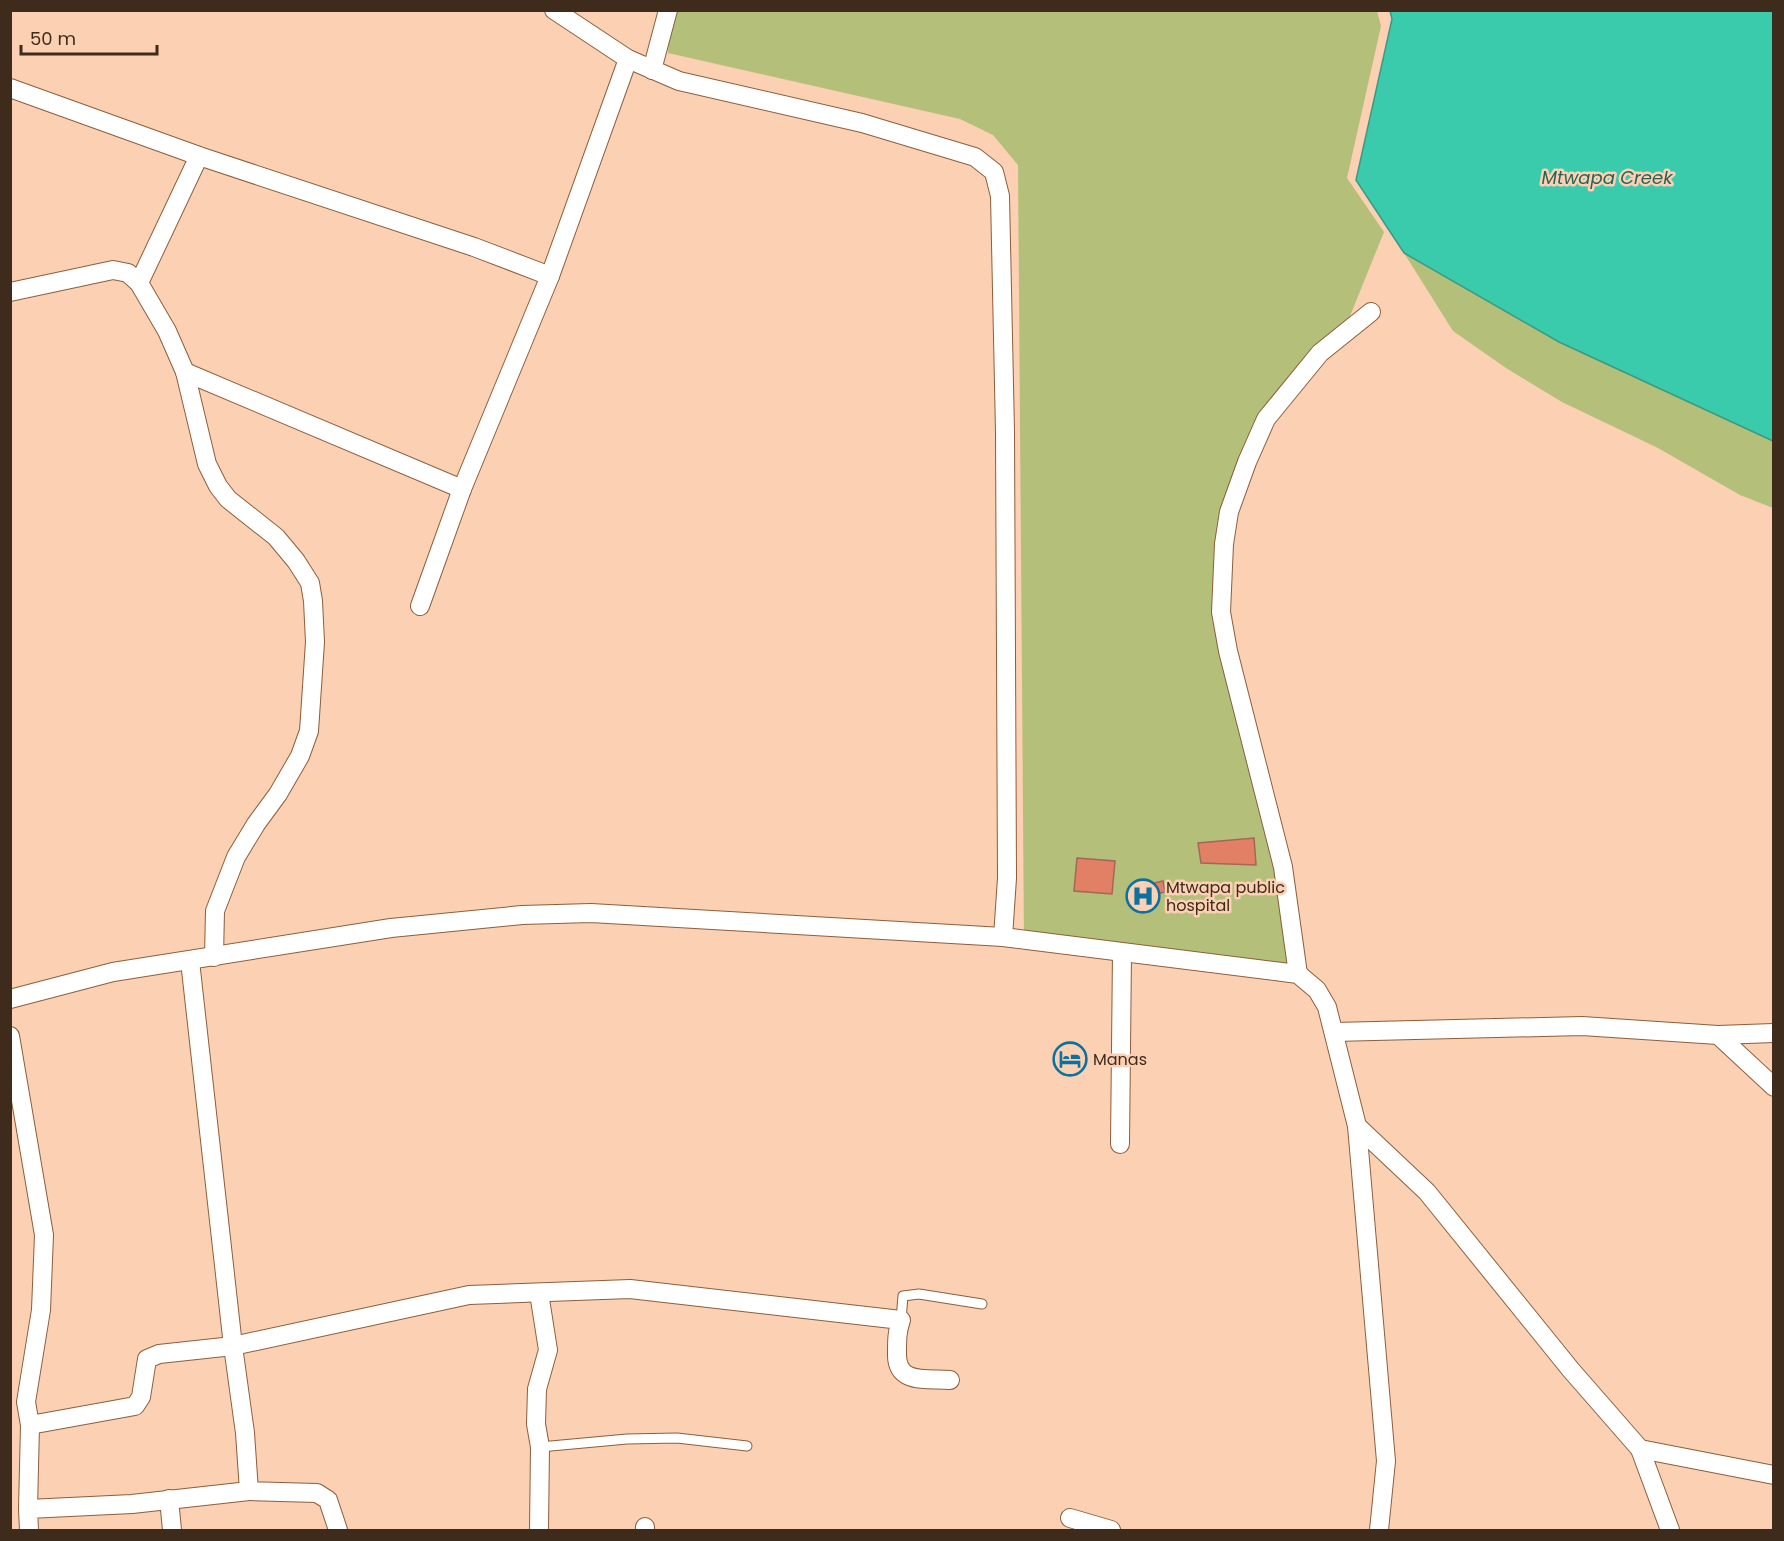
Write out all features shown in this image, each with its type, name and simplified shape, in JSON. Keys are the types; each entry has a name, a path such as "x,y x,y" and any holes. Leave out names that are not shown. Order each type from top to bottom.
{"street":[{"path":"554,10 628,60 680,81 862,123 975,157 994,172 998,183 1005,432 1007,878 1003,937"},
{"path":"652,70 668,10"},
{"path":"420,606 462,489 550,276 628,60"},
{"path":"10,88 199,156 474,247 550,276"},
{"path":"139,283 199,156"},
{"path":"10,292 113,270 128,273 139,283 167,331 185,372 207,464 218,486 233,503 276,537 310,583 315,642 309,731 300,756 278,794 236,857 215,911 214,957"},
{"path":"1298,974 1283,867 1223,621 1224,544 1229,512 1266,419 1320,353 1371,312"},
{"path":"185,372 462,489"},
{"path":"10,999 113,972 456,920 591,913 1003,937 1298,974 1317,990 1327,1007 1357,1126 1386,1461 1379,1530"},
{"path":"1120,1144 1122,953"},
{"path":"190,961 233,1347 245,1433 249,1491"},
{"path":"1334,1032 1582,1026 1718,1035 1773,1033"},
{"path":"1718,1035 1773,1087"},
{"path":"10,1036 44,1235 41,1310 27,1402 30,1425 29,1530"},
{"path":"1357,1126 1427,1192 1571,1370 1640,1449 1670,1530"},
{"path":"30,1425 135,1406 141,1397 147,1359 159,1354 233,1347 470,1295 630,1289 900,1320 897,1332 896,1365 902,1374 908,1377 951,1380"},
{"path":"539,1293 548,1350 537,1389 536,1424 540,1447 539,1530"},
{"path":"1640,1449 1773,1475"},
{"path":"28,1509 132,1504 249,1491 318,1493 328,1500 338,1530"},
{"path":"169,1499 172,1530"},
{"path":"1070,1518 1111,1530"}],"lane":[{"path":"900,1320 903,1296 919,1294 982,1304"},
{"path":"540,1447 627,1439 677,1438 747,1446"}],"green space":[{"path":"670,11 1377,11 1381,26 1347,178 1384,232 1348,321 1289,380 1217,550 1294,964 1024,941 1018,165 993,135 960,119 668,53"},
{"path":"1404,253 1559,342 1773,441 1773,508 1740,495 1658,448 1562,402 1506,368 1453,331"}],"water":[{"name":"Mtwapa Creek","path":"1390,11 1773,11 1773,441 1559,342 1404,253 1356,180 1392,19"}],"building":[{"path":"1254,838 1256,865 1201,863 1198,843"},
{"path":"1077,858 1115,861 1112,894 1074,891"},
{"path":"1163,881 1165,892 1152,895 1150,884"}],"place":[{"name":"Mtwapa public hospital","path":"1143,896"},
{"name":"Manas","path":"1070,1059"}]}
